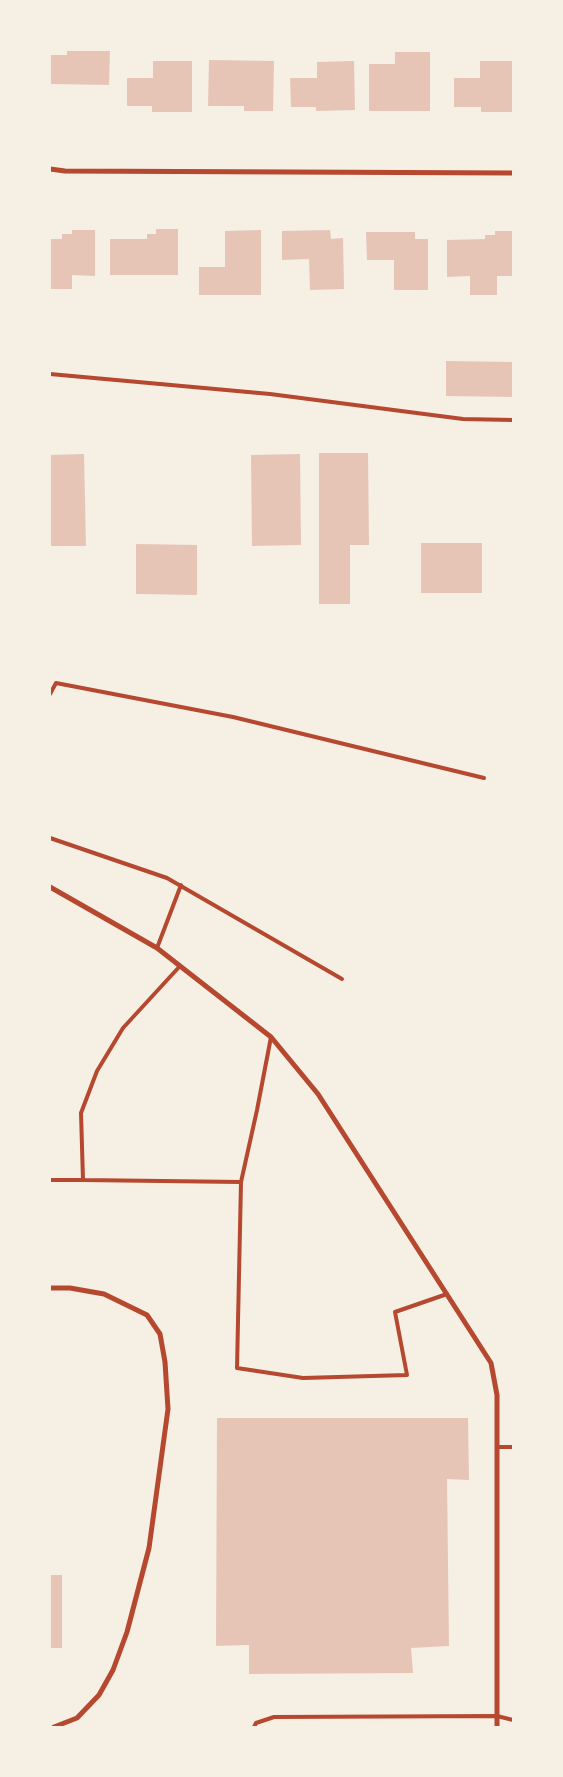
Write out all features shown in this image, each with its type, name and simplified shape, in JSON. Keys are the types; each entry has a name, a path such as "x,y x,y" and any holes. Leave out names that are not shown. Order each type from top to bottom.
{"street":[{"path":"50,169 65,171 513,172"},
{"path":"50,887 156,948 271,1037 318,1094 491,1363 497,1394 497,1727"},
{"path":"50,1288 70,1288 104,1294 147,1314 160,1334 165,1362 168,1409 149,1548 127,1632 113,1670 99,1696 77,1718 54,1727"}],"lane":[{"path":"50,374 270,394 462,419 513,420"},
{"path":"50,694 56,682 233,717 484,778"},
{"path":"50,838 167,878 342,980"},
{"path":"156,948 181,886"},
{"path":"83,1180 82,1113 97,1071 123,1028 180,966"},
{"path":"271,1037 241,1182 237,1368 303,1378 407,1375 395,1312 447,1294"},
{"path":"50,1180 241,1182"},
{"path":"497,1447 513,1447"},
{"path":"254,1727 256,1723 274,1717 497,1716 513,1720"}],"building":[{"path":"67,50 110,50 109,85 50,84 50,55 67,55"},
{"path":"395,52 430,52 430,111 369,111 369,64 395,64"},
{"path":"209,60 274,61 273,111 244,111 244,106 208,106"},
{"path":"153,61 192,61 192,112 152,112 152,106 127,106 127,78 153,78"},
{"path":"354,61 355,110 316,111 316,107 291,107 290,78 317,78 317,62"},
{"path":"480,61 513,61 513,112 481,112 481,107 454,107 454,78 480,78"},
{"path":"156,229 178,229 178,275 110,275 110,239 147,239 147,234 156,234"},
{"path":"72,230 95,230 95,276 72,275 72,289 50,289 50,239 62,239 62,234 72,234"},
{"path":"261,230 261,295 199,295 199,267 225,267 225,231"},
{"path":"330,230 331,239 343,238 344,289 310,290 309,259 282,260 282,231"},
{"path":"495,231 513,231 513,276 497,276 497,295 470,295 470,276 447,277 447,240 485,239 485,235 495,235"},
{"path":"366,232 415,232 415,239 428,239 428,290 394,290 394,260 367,260"},
{"path":"446,361 513,362 513,397 446,396"},
{"path":"319,453 368,453 369,545 350,545 350,604 319,604"},
{"path":"84,454 86,546 50,546 50,455"},
{"path":"300,454 301,545 252,546 251,455"},
{"path":"421,543 482,543 482,593 421,593"},
{"path":"136,544 197,545 197,595 136,594"},
{"path":"217,1418 468,1418 469,1480 447,1479 449,1646 411,1648 413,1673 249,1674 249,1645 216,1646"},
{"path":"50,1575 62,1575 62,1648 50,1648"}]}
